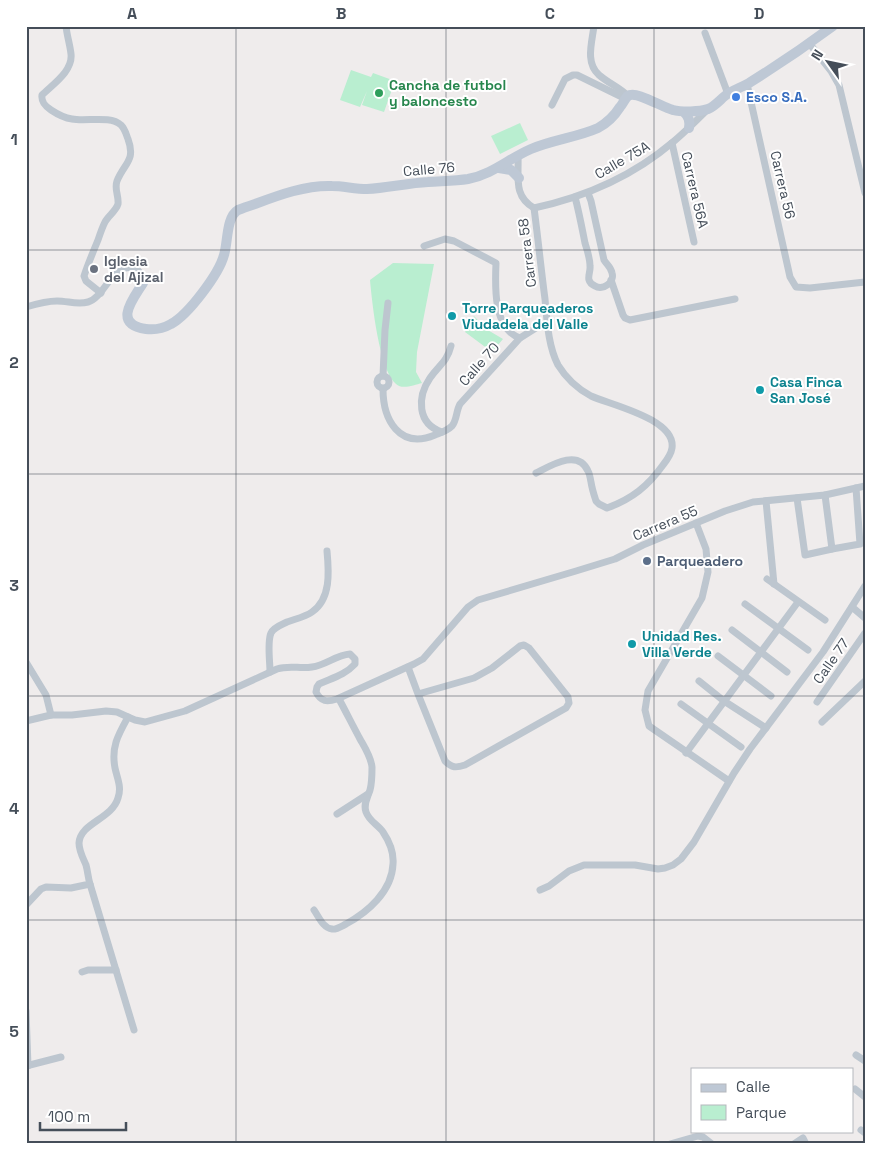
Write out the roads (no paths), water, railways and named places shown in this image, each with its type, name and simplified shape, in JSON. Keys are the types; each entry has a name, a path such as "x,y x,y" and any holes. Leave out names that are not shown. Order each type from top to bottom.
{"street":[{"path":"26,306 57,301 75,304 88,302 101,293 86,281 84,276 104,224 118,205 116,186 131,156 130,144 121,125 116,122 99,120 74,120 53,111 41,99 42,95 51,88 68,68 71,55 66,26"},
{"path":"594,26 590,59 593,67 598,74 622,89 627,97"},
{"path":"552,105 565,79 577,75 627,97 632,95 643,97 664,108 684,112 708,109 833,26"},
{"path":"704,33 728,94"},
{"path":"810,43 839,84 865,193"},
{"name":"Carrera 56","path":"748,84 790,277 796,287 800,288 865,282"},
{"name":"Calle 76","path":"101,293 119,271 129,267 136,268 143,283 128,307 126,313 128,320 138,327 153,330 164,328 179,319 186,312 219,269 224,256 231,218 237,211 269,198 311,187 332,186 368,189 466,179 484,175 540,146 598,128 609,120 627,97"},
{"name":"Calle 75A","path":"531,207 575,197 627,174 672,143 708,109"},
{"path":"684,112 688,115 689,128"},
{"name":"Carrera 56A","path":"672,143 694,242"},
{"name":"Carrera 58","path":"518,156 519,192 522,199 531,207 551,344 556,360 562,371 572,382 593,396 651,419 661,426 672,440 670,455 659,471 643,488 630,497 607,508 596,501 588,471 578,461 562,460 536,473"},
{"path":"499,168 511,170 519,181"},
{"path":"575,197 590,264 589,281 598,287 606,286 613,277 610,267 604,260 588,192"},
{"path":"424,246 445,239 454,241 496,263 496,286 501,320 513,335 520,338"},
{"path":"611,280 623,315 630,320 735,299"},
{"path":"388,303 382,376 388,379 389,382 383,388 387,416 392,424 408,438 415,440 442,432"},
{"name":"Calle 70","path":"442,432 454,423 460,404 520,338 539,326 548,324"},
{"path":"442,432 435,430 424,418 422,396 429,378 446,359 451,346"},
{"name":"Carrera 55","path":"408,667 423,659 468,607 478,600 615,559 643,545 725,511 753,502 826,495 865,486"},
{"path":"797,498 805,555 860,544 856,488"},
{"path":"826,495 832,549"},
{"path":"766,501 774,584"},
{"path":"696,523 706,549 708,572 702,598 648,691 645,710 649,726 729,781"},
{"path":"270,672 269,640 271,633 275,628 310,613 320,603 326,590 329,573 327,551"},
{"path":"766,579 825,620"},
{"path":"540,890 549,886 569,871 584,865 635,865 658,869 665,868 681,859 694,842 750,749 823,652 865,586"},
{"path":"686,753 798,602"},
{"path":"745,604 808,650"},
{"path":"852,607 865,618"},
{"path":"732,630 787,672"},
{"name":"Calle 77","path":"817,702 865,634"},
{"path":"26,720 51,715 72,715 106,711 117,712 145,722 185,711 285,666 312,667 350,654 355,659 354,664 345,674 317,687 316,692 321,699 328,702 340,698 408,667 418,694 445,761 454,768 465,765 566,708 569,701 529,648 524,645 520,646 492,668 474,678 418,694"},
{"path":"718,656 771,696"},
{"path":"26,662 46,695 51,715"},
{"path":"700,681 724,701 766,728"},
{"path":"822,722 865,682"},
{"path":"314,910 325,926 332,929 352,921 378,899 385,890 392,877 394,863 390,846 383,832 366,813 365,806 372,776 371,759 340,698"},
{"path":"681,704 741,747"},
{"path":"128,717 115,742 113,752 120,788 118,798 110,811 84,830 79,843 134,1030"},
{"path":"337,814 368,794"},
{"path":"26,905 41,889 71,888 90,884"},
{"path":"82,972 88,970 116,970"},
{"path":"26,1011 27,1066 61,1057"},
{"path":"856,1055 865,1061"},
{"path":"855,1089 865,1097"},
{"path":"670,1144 698,1136 703,1137 712,1144"},
{"path":"794,1144 804,1141"}],"place":[{"name":"Cancha de futbol y baloncesto","path":"379,93"},
{"name":"Esco S.A.","path":"736,97"},
{"name":"Iglesia del Ajizal","path":"94,269"},
{"name":"Torre Parqueaderos Viudadela del Valle","path":"452,316"},
{"name":"Casa Finca San José","path":"760,390"},
{"name":"Parqueadero","path":"647,561"},
{"name":"Unidad Res. Villa Verde","path":"632,644"}]}
